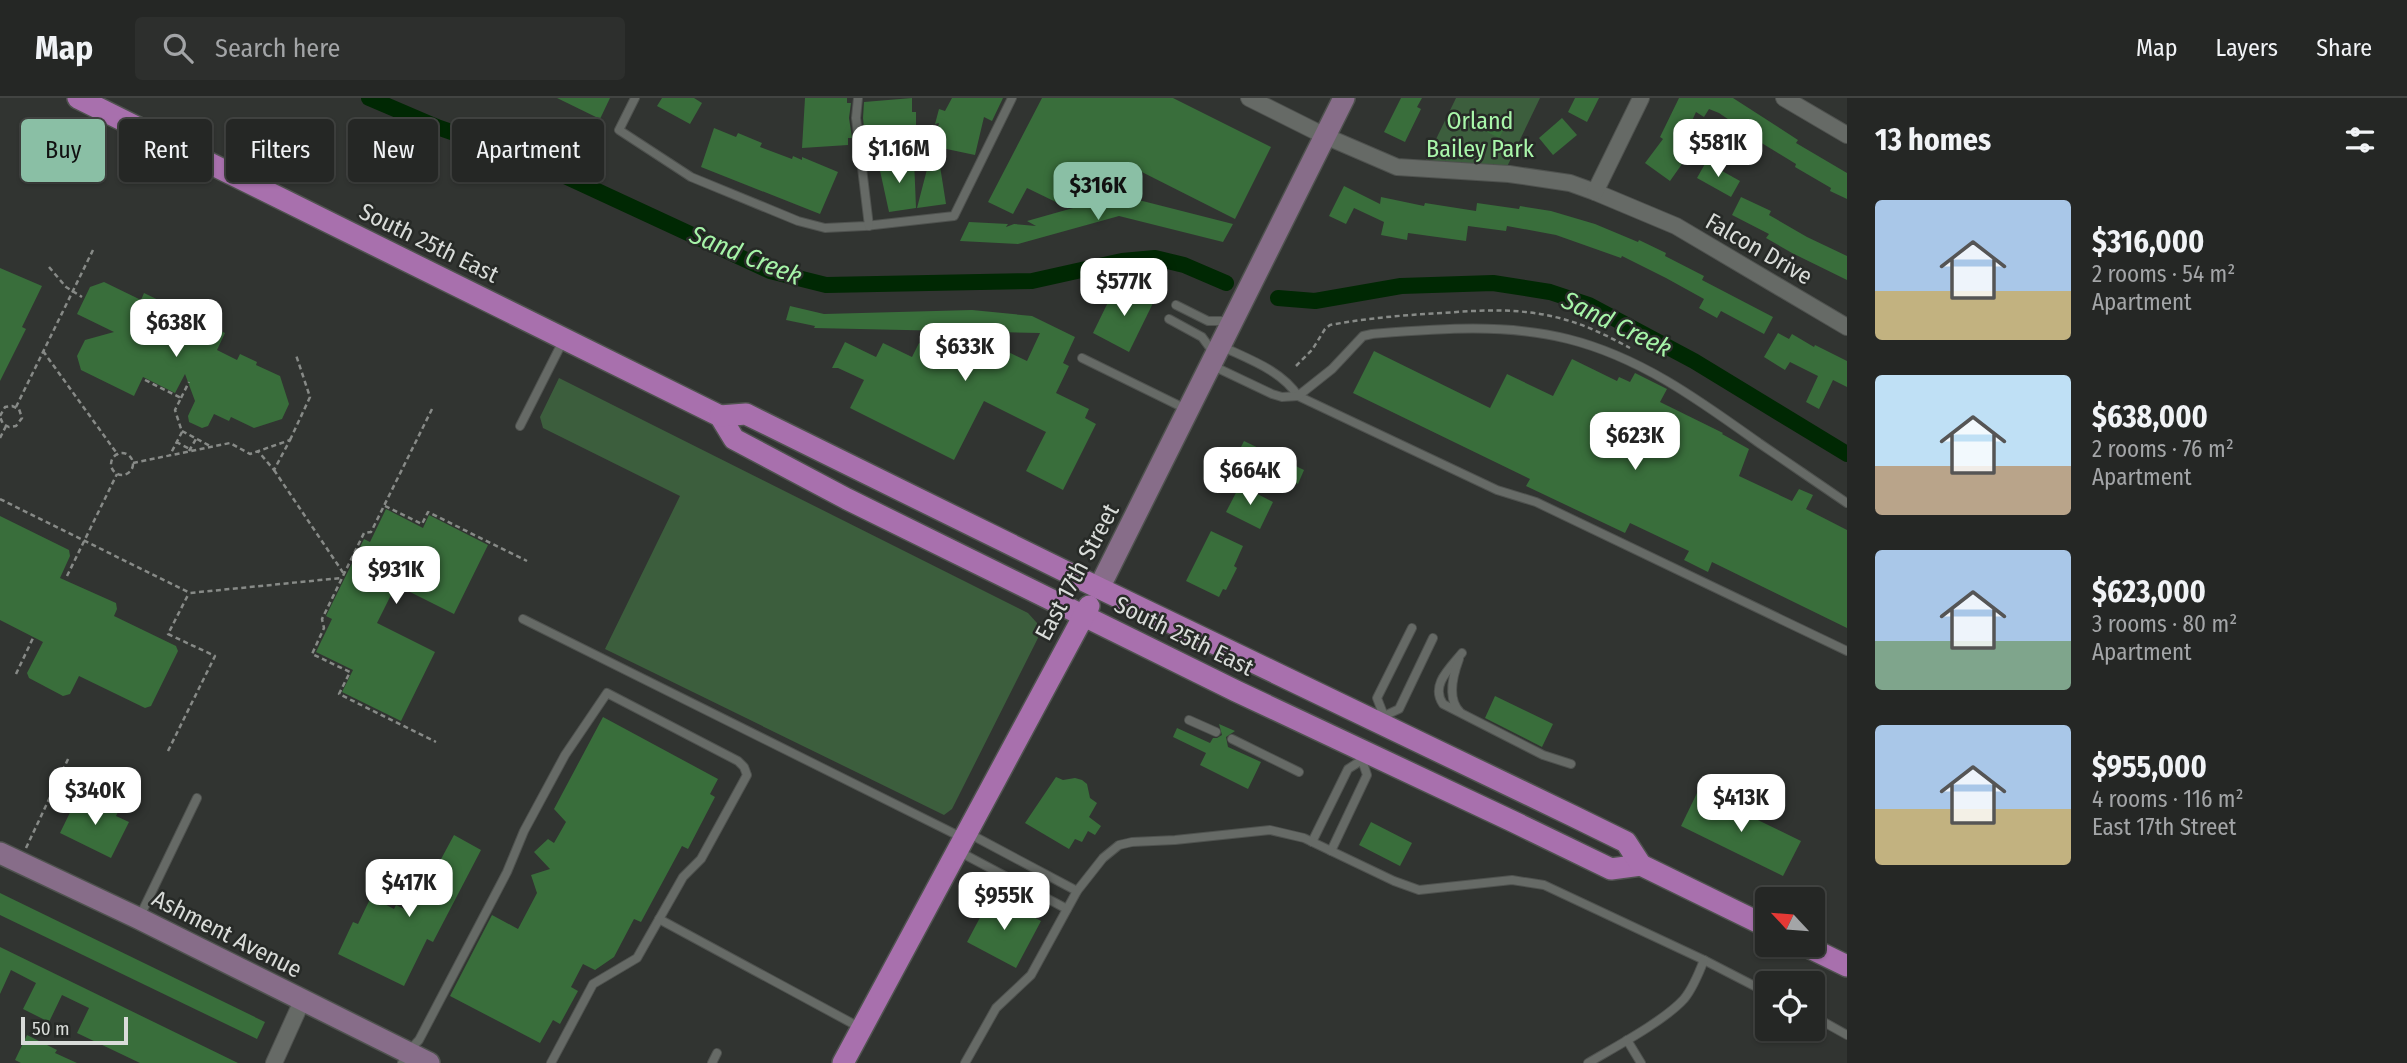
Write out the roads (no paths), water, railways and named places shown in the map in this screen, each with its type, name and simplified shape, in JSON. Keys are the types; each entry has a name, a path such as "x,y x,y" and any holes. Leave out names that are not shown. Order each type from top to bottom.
{"main road":[{"name":"South 25th East","path":"78,98 720,416 746,414 1099,588 1382,720 1626,842 1641,865 1755,921"},
{"name":"East 17th Street","path":"844,1063 1099,588 1344,98"},
{"name":"South 25th East","path":"720,416 734,439 847,499 1364,756 1513,821 1611,869 1641,865"},
{"path":"1513,821 1563,823 1573,816"},
{"name":"Ashment Avenue","path":"0,853 138,918 405,1058 429,1063"},
{"path":"1825,955 1847,966"}],"street":[{"name":"Falcon Drive","path":"1249,98 1325,136 1397,167 1509,174 1570,183 1595,192 1676,226 1847,327"},
{"path":"1595,192 1641,98"},
{"path":"1784,98 1847,135"},
{"path":"274,1063 302,1002"}],"lane":[{"path":"635,98 619,130 691,177 798,221 825,228 954,216 1012,98"},
{"path":"858,98 856,118 869,226"},
{"path":"1176,305 1208,321 1234,320"},
{"path":"1169,319 1202,337 1216,356 1272,394 1282,397 1298,396 1497,490 1536,502 1847,651"},
{"path":"1298,396 1332,369 1363,336 1372,334 1429,329 1513,330 1567,339 1612,353 1670,382 1703,402 1847,503"},
{"path":"520,426 565,339"},
{"path":"1216,356 1272,371 1290,383 1298,396"},
{"path":"1082,358 1189,411"},
{"path":"523,620 964,841 1077,891"},
{"path":"1412,628 1377,698 1382,720 1399,709 1433,638"},
{"path":"1473,720 1459,711 1452,696 1454,676 1462,653 1437,688 1437,695 1445,707 1543,755 1571,764"},
{"path":"405,1058 419,1040 565,755 607,693 738,761 747,775 701,859 683,877 637,958 593,984 551,1063"},
{"path":"1189,720 1216,732"},
{"path":"1232,739 1299,772"},
{"path":"1312,842 1348,769 1364,756"},
{"path":"1331,851 1367,775 1364,756"},
{"path":"138,918 197,797"},
{"path":"965,1063 996,1008 1031,975 1077,891 1103,858 1119,845 1132,842 1281,831 1419,890 1512,880 1544,885 1755,986"},
{"path":"964,841 1067,909"},
{"path":"659,919 862,1029"},
{"path":"1588,1063 1627,1040 1683,999 1704,960"},
{"path":"1825,1023 1847,1035"},
{"path":"1627,1040 1641,1063"},
{"path":"712,1063 717,1053"}],"waterway":[{"name":"Sand Creek","path":"369,98 437,127 526,158 770,271 826,285 1032,281 1122,261 1155,258 1184,265 1226,283"},
{"name":"Sand Creek","path":"1278,298 1315,301 1401,286 1493,283 1550,292 1589,305 1694,361 1847,454"}],"park label":[{"name":"Orland Bailey Park","path":"1480,135"}]}
